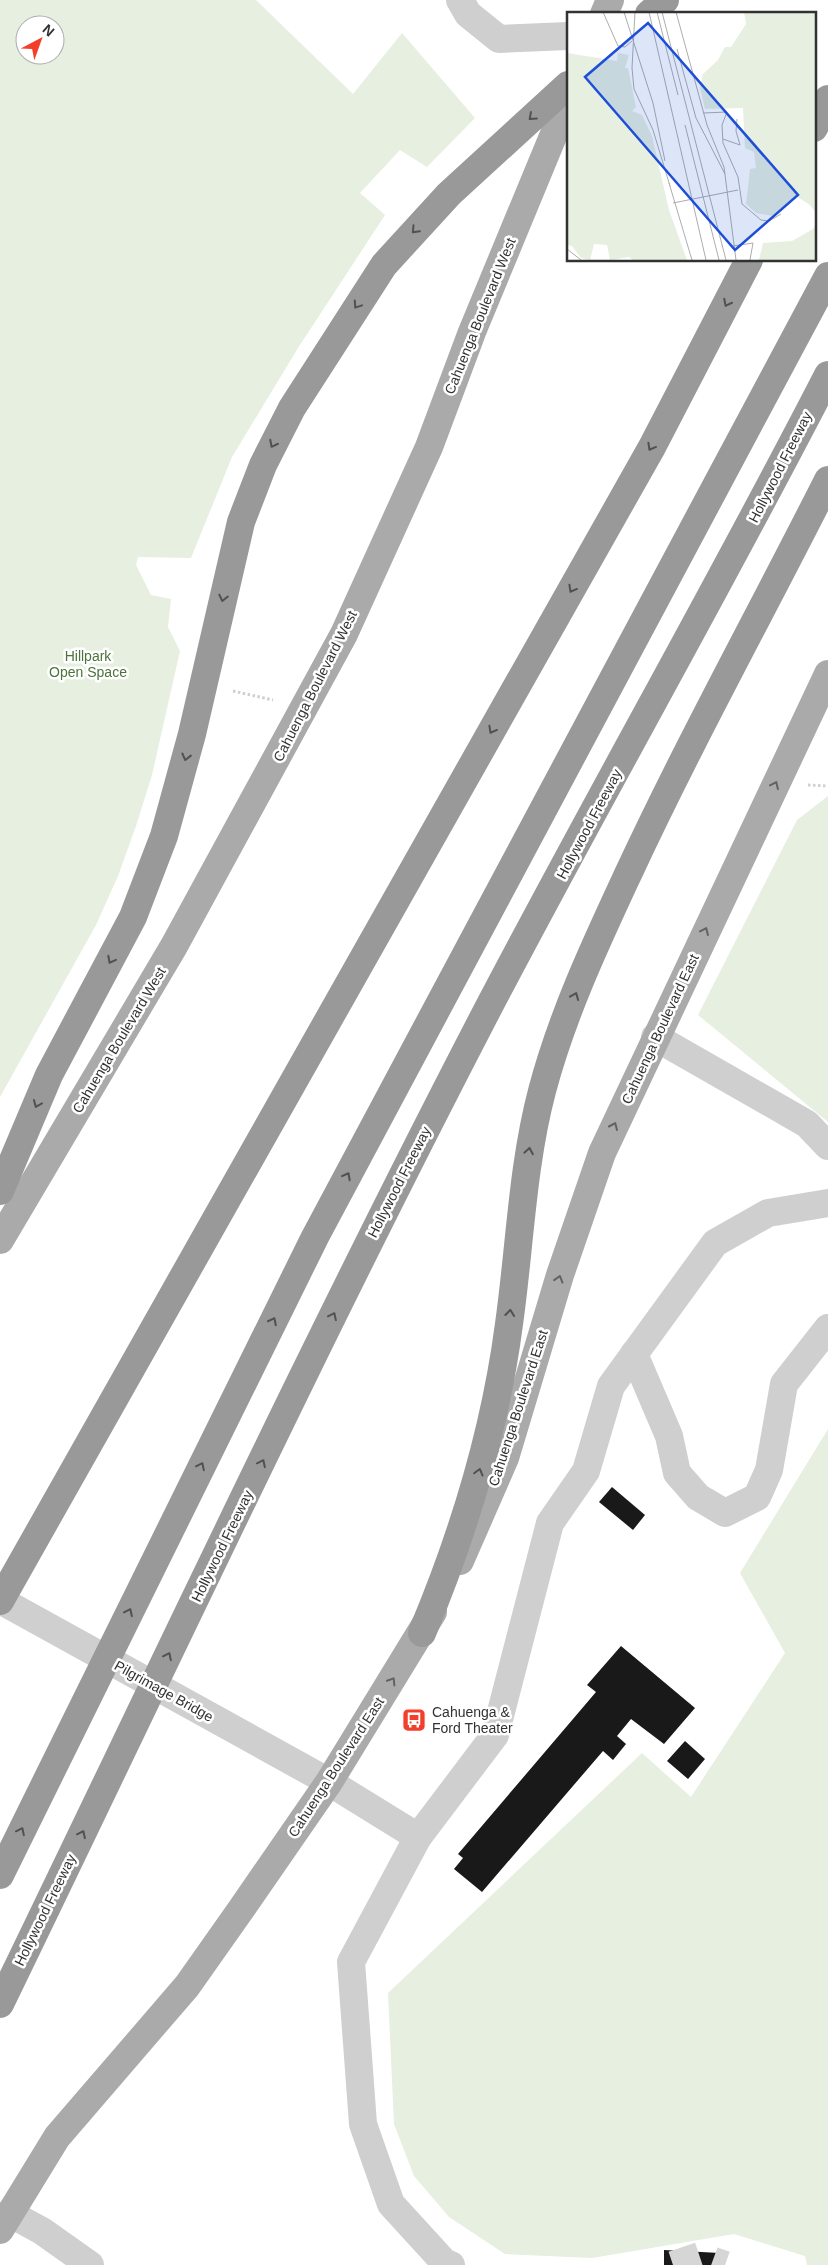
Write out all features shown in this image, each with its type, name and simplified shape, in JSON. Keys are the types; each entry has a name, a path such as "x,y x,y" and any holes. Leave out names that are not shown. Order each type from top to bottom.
{"highway":[{"path":"651,12 665,0"},
{"path":"0,1191 49,1075 133,916 164,836 192,734 241,522 263,465 292,408 384,265 449,194 567,86"},
{"path":"816,124 828,99"},
{"path":"0,1600 652,447 748,261"},
{"path":"0,1875 320,1229 828,276"},
{"name":"Hollywood Freeway","path":"0,2004 360,1259 488,1009 760,508 828,375"},
{"path":"422,1633 449,1568 470,1507 486,1447 509,1324 521,1208 530,1147 542,1091 564,1023 654,819 828,480"}],"main road":[{"path":"605,12 610,0"},
{"name":"Cahuenga Boulevard West","path":"0,1240 174,946 344,634 429,447 472,332 567,102"},
{"name":"Cahuenga Boulevard East","path":"4,2221 57,2137 187,1986 329,1782 422,1633 454,1574 505,1458 560,1275 602,1153 655,1037 828,674"}],"street":[{"path":"460,0 468,14 499,39 567,36"},
{"path":"655,1037 807,1124 828,1146"},
{"path":"452,2265 444,2262 391,2204 363,2124 350,1962 418,1836 496,1736 550,1523 586,1471 611,1386 715,1243 768,1213 828,1204"},
{"path":"634,1354 669,1436 677,1473 698,1497 725,1514 757,1497 770,1470 784,1384 828,1328"},
{"name":"Pilgrimage Bridge","path":"0,1600 329,1782 418,1836"},
{"path":"4,2221 42,2231 90,2265"}],"path":[{"path":"228,690 305,707"}],"green space":[{"name":"Hillpark Open Space","path":"0,0 256,0 353,94 402,33 475,118 427,167 400,150 360,193 385,215 298,348 232,457 191,558 138,557 136,565 151,595 171,599 168,627 180,651 152,775 118,876 96,925 0,1097"},
{"path":"828,796 828,1122 698,1015 797,820"},
{"path":"828,1429 828,2265 807,2265 805,2256 734,2234 592,2258 505,2254 449,2217 414,2176 394,2124 388,1993 642,1753 691,1797 785,1653 740,1573"}],"building":[{"path":"612,1487 645,1515 633,1530 599,1502"},
{"path":"621,1646 695,1708 664,1744 631,1719 617,1736 626,1744 613,1760 603,1751 482,1892 454,1869 463,1858 458,1854 596,1692 587,1685"},
{"path":"685,1741 705,1759 688,1779 667,1761"},
{"path":"664,2250 720,2253 720,2265 664,2265"}],"tunnel":[{"path":"673,2265 700,2256 725,2265"}],"place":[{"name":"Cahuenga & Ford Theater","path":"414,1720"}]}
